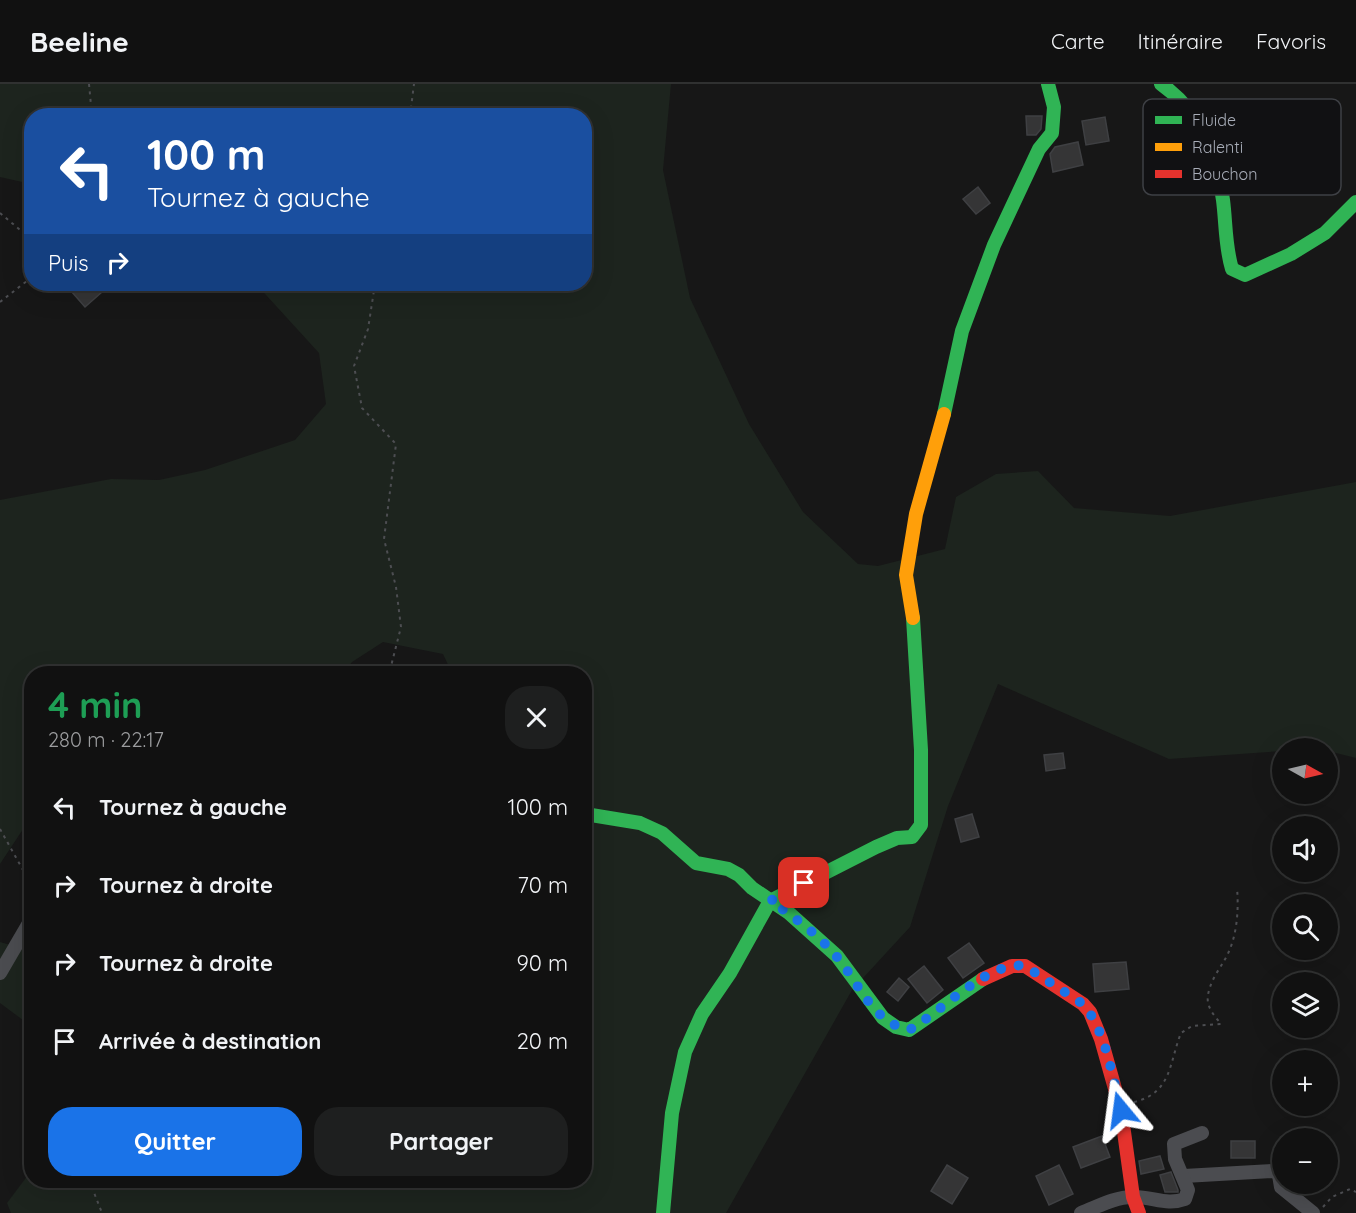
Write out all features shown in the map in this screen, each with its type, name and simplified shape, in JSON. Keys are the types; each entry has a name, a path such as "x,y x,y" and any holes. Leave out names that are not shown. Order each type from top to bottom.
{"street":[{"path":"663,1213 672,1113 685,1052 702,1014 730,973 770,901 876,847 897,838 912,837 921,825 921,750 915,636 906,575 916,514 952,384 962,331 1004,224 1039,149 1052,133 1054,107 1048,84"},
{"path":"1161,84 1177,99"},
{"path":"1221,195 1227,256 1232,269 1245,275 1291,254 1325,233 1356,202"},
{"path":"592,815 640,823 662,833 696,863 733,872 789,913 837,957 870,1003 896,1027 909,1030 960,993 1007,966 1025,966 1083,1004 1090,1012 1121,1110 1133,1197 1139,1213"},
{"path":"0,973 24,932"},
{"path":"1081,1213 1112,1201 1133,1197 1160,1202 1176,1202 1185,1199 1188,1190 1175,1159 1174,1144 1202,1133"},
{"path":"1184,1176 1274,1172 1279,1175 1281,1187 1315,1213"}],"path":[{"path":"89,84 91,108"},
{"path":"411,108 414,84"},
{"path":"0,213 24,233"},
{"path":"0,302 24,283"},
{"path":"374,291 368,329 354,366 362,408 396,444 384,540 396,587 401,627 391,666"},
{"path":"0,829 24,872"},
{"path":"1121,1110 1154,1093 1169,1077 1181,1033 1192,1026 1221,1024 1210,1009 1208,995 1219,968 1225,960 1236,926 1239,909 1237,888"},
{"path":"92,1188 102,1213"},
{"path":"1315,1213 1332,1197 1350,1189 1356,1192"}],"shaded area":[{"path":"0,84 671,84 663,170 690,298 749,424 803,512 858,564 878,566 945,549 956,497 996,474 1038,471 1074,508 1170,516 1356,482 1356,758 1338,754 1338,738 1272,738 1272,752 1169,759 998,684 948,806 910,927 852,990 726,1213 11,1213 7,1203 24,1180 24,1188 592,1188 592,666 449,666 443,654 383,642 349,666 24,666 24,828 0,864 0,500 111,479 159,480 205,470 295,440 326,404 319,353 262,291 592,291 592,108 24,108 24,182 0,177"},
{"path":"0,942 24,949 24,1021 0,1003"}],"building":[{"path":"1026,116 1042,116 1041,129 1036,135 1027,135"},
{"path":"1105,117 1109,141 1086,145 1082,121"},
{"path":"1078,142 1083,165 1053,172 1050,154 1055,147"},
{"path":"978,187 990,203 976,214 963,199"},
{"path":"73,291 103,291 85,307"},
{"path":"1063,753 1065,768 1046,771 1044,755"},
{"path":"972,814 979,837 961,842 955,819"},
{"path":"969,943 984,963 963,978 948,958"},
{"path":"1126,962 1129,989 1095,992 1093,964"},
{"path":"924,966 943,990 927,1003 908,979"},
{"path":"899,978 909,987 898,1001 887,992"},
{"path":"1102,1136 1110,1157 1081,1168 1073,1147"},
{"path":"1231,1141 1255,1141 1255,1158 1231,1158"},
{"path":"1160,1156 1164,1169 1141,1174 1139,1161"},
{"path":"947,1165 968,1178 952,1204 931,1191"},
{"path":"1059,1165 1073,1194 1049,1205 1036,1176"},
{"path":"1171,1172 1178,1192 1165,1192 1160,1175"}],"traffic: fast":[{"path":"944,414 962,331 994,245 1039,149 1052,133 1054,107 1048,84"},
{"path":"1161,84 1179,99"},
{"path":"1222,195 1232,269 1245,275 1291,254 1325,233 1356,202"},
{"path":"663,1213 672,1113 685,1052 702,1014 730,973 770,901 876,847 897,838 912,837 921,825 921,750 913,618"},
{"path":"592,815 640,823 662,833 696,863 728,869 739,875 752,888 789,913 837,956 883,1018 896,1027 909,1030 983,979"}],"traffic: slow":[{"path":"913,618 906,575 916,514 944,414"}],"traffic: jam":[{"path":"983,979 1012,966 1025,966 1083,1004 1090,1012 1101,1039 1121,1110 1133,1197 1139,1213"}],"route":[{"path":"804,883 770,901 789,913 837,957 870,1003 883,1018 896,1027 909,1030 919,1025 960,993 1007,966 1016,964 1025,966 1083,1004 1090,1012 1101,1039 1121,1110"}]}
